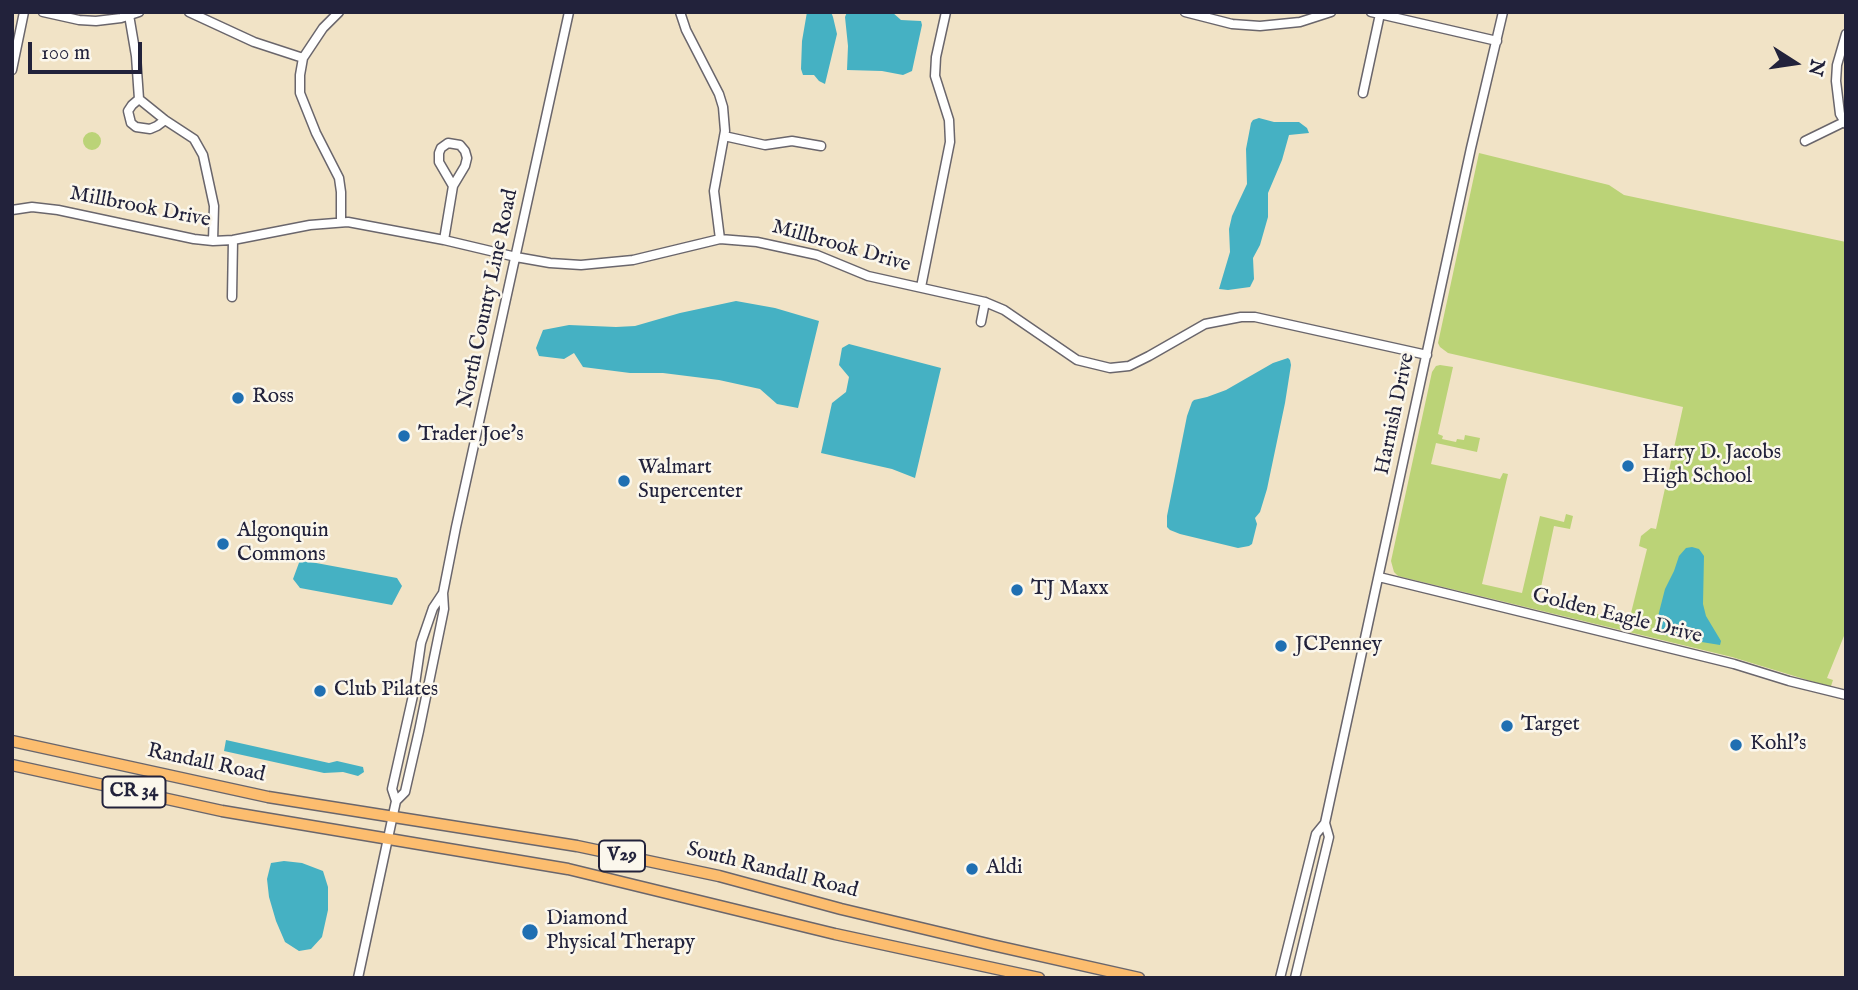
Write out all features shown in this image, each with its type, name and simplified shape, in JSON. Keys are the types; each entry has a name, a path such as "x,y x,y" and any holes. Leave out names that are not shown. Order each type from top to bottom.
{"main road":[{"name":"Randall Road","path":"12,741 268,797 393,817"},
{"name":"Randall Road","path":"12,765 222,811 388,839"},
{"name":"South Randall Road","path":"393,817 577,846 706,873 992,945 1139,978"},
{"name":"V29","path":"388,839 568,869 835,934 1038,978"}],"street":[{"path":"12,71 24,12"},
{"path":"43,12 96,21 108,21 139,12"},
{"path":"189,12 254,42 303,58"},
{"path":"340,12 323,28 303,58 300,93 316,134 339,178 341,222"},
{"name":"North County Line Road","path":"396,801 405,792 444,609 443,593 569,12"},
{"path":"680,12 696,52 721,100 724,136 714,191 720,239"},
{"path":"921,288 950,142 948,120 935,76 936,57 946,12"},
{"path":"1185,12 1232,24 1260,26 1300,22 1331,12"},
{"name":"Harnish Drive","path":"1280,978 1316,834 1325,823 1471,148 1503,12"},
{"path":"1363,93 1375,13 1497,41"},
{"path":"129,15 136,56 139,99 194,139 203,155 214,206 212,241"},
{"path":"1805,141 1845,123 1840,114 1836,81 1837,65 1846,34"},
{"path":"139,99 128,111 131,123 136,127 150,129 165,120"},
{"path":"724,136 765,145 792,141 821,146"},
{"path":"444,240 453,186 467,158 460,145 448,143 439,153 439,162 453,186"},
{"name":"Millbrook Drive","path":"12,210 32,207 58,209 212,241 341,222 444,240 516,257 577,265 633,260 720,239 757,242 833,261 868,276 985,302 1004,310 1077,360 1110,368 1129,366 1205,324 1241,317 1274,321 1427,355"},
{"path":"232,297 233,240"},
{"path":"981,322 985,302"},
{"name":"Golden Eagle Drive","path":"1378,577 1734,664 1846,695"},
{"name":"North County Line Road","path":"358,978 393,817 396,801 392,789 414,691 421,643 433,608 443,593"},
{"name":"Harnish Drive","path":"1296,978 1329,836 1325,823"}],"green space":[{"path":"92,132 98,135 101,141 98,147 92,150 86,147 83,141 86,135"},
{"name":"Harry D. Jacobs High School","path":"1479,153 1609,185 1624,195 1846,242 1846,631 1827,678 1833,680 1831,686 1732,657 1398,576 1394,572 1391,561 1432,372 1440,365 1453,367 1438,434 1443,436 1442,439 1456,442 1457,439 1464,440 1465,435 1480,438 1477,452 1436,443 1431,464 1500,479 1503,473 1508,474 1482,584 1522,593 1540,516 1564,522 1566,514 1573,516 1570,529 1554,526 1538,601 1629,621 1647,549 1639,546 1641,536 1651,528 1656,529 1683,407 1448,353 1440,347 1438,343"}],"water":[{"path":"807,12 831,12 833,17 837,34 825,84 814,75 803,75 801,69"},
{"path":"847,12 892,12 901,20 921,21 912,71 903,75 882,71 847,70"},
{"path":"1259,118 1274,122 1299,122 1309,133 1289,135 1268,193 1268,217 1260,245 1253,258 1254,279 1250,287 1219,289 1230,252 1229,229 1232,216 1247,184 1246,149 1251,123"},
{"path":"736,301 775,308 819,321 798,408 777,404 760,389 719,380 663,373 630,373 583,367 574,353 564,359 539,356 536,348 543,330 569,325 635,326"},
{"path":"849,344 941,368 915,478 892,469 821,453 832,403 846,392 849,377 839,365 842,348"},
{"path":"1288,358 1291,365 1285,403 1267,489 1260,512 1255,518 1257,524 1252,544 1238,548 1170,530 1167,527 1167,516 1192,402 1226,390 1273,363"},
{"path":"1686,548 1699,549 1704,556 1703,604 1706,616 1721,641 1720,645 1671,637 1655,628 1665,589 1679,556"},
{"path":"300,560 397,578 402,586 392,605 300,588 293,579"},
{"path":"226,740 329,763 337,761 363,767 364,772 358,776 343,772 324,773 224,751"},
{"path":"271,863 302,863 323,871 328,887 328,910 322,937 311,949 299,951 285,942 276,921 267,879"}],"place":[{"name":"Ross","path":"238,398"},
{"name":"Trader Joe's","path":"404,436"},
{"name":"Harry D. Jacobs High School","path":"1628,466"},
{"name":"Walmart Supercenter","path":"624,481"},
{"name":"Algonquin Commons","path":"223,544"},
{"name":"TJ Maxx","path":"1017,590"},
{"name":"JCPenney","path":"1281,646"},
{"name":"Club Pilates","path":"320,691"},
{"name":"Target","path":"1507,726"},
{"name":"Kohl's","path":"1736,745"},
{"name":"Aldi","path":"972,869"},
{"name":"Diamond Physical Therapy","path":"530,932"}]}
